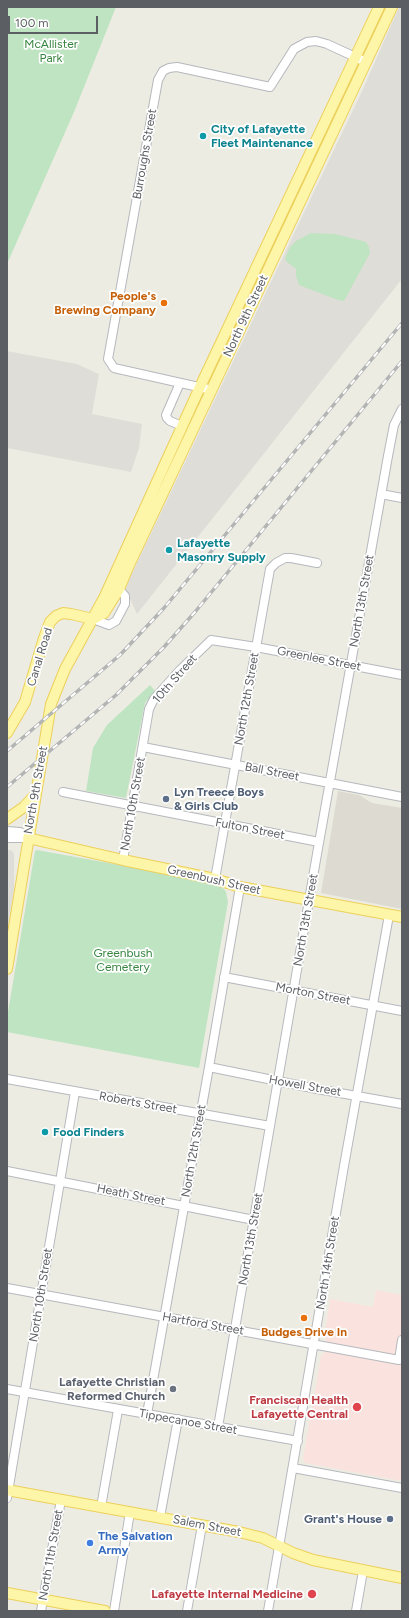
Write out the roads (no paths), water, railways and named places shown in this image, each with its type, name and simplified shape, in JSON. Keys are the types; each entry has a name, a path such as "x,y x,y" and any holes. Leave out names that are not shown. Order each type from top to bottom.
{"main road":[{"name":"North 9th Street","path":"7,969 20,899 28,838 51,704 66,669 104,598 200,387 379,7"},
{"name":"North 9th Street","path":"93,619 104,613 120,589 128,565 392,7"},
{"name":"Canal Road","path":"7,733 25,702 50,622 56,616 63,613 93,619"},
{"path":"7,819 24,807 35,795"},
{"name":"Greenbush Street","path":"28,838 215,879 240,887 402,917"},
{"name":"Salem Street","path":"8,1493 61,1500 202,1524 255,1535 293,1553 313,1560 402,1578"},
{"path":"7,1593 105,1611"}],"street":[{"name":"Burroughs Street","path":"212,390 114,368 108,359 158,80 163,71 169,68 177,68 270,87 294,49 307,42 316,41 327,44 366,62"},
{"path":"180,383 166,415 170,421 182,426"},
{"name":"North 13th Street","path":"218,1427 350,665 394,425 401,413"},
{"path":"381,494 402,498"},
{"name":"North 12th Street","path":"215,879 270,569 276,563 285,558 317,563"},
{"path":"93,619 109,625 116,621 125,604 124,596 120,589"},
{"name":"Greenlee Street","path":"211,640 256,647 402,675"},
{"name":"10th Street","path":"143,747 149,709 154,699 180,670 211,640"},
{"name":"Ball Street","path":"143,747 402,797"},
{"name":"North 10th Street","path":"123,860 143,747"},
{"name":"Fulton Street","path":"63,792 319,842"},
{"path":"7,831 20,832 28,838"},
{"path":"7,838 28,838"},
{"name":"North 12th Street","path":"147,1414 166,1318 240,887"},
{"name":"North 14th Street","path":"268,1611 294,1468 344,1166 389,915"},
{"name":"Morton Street","path":"224,977 402,1011"},
{"name":"Howell Street","path":"209,1067 278,1082 402,1104"},
{"name":"Roberts Street","path":"7,1079 200,1115 270,1126"},
{"name":"North 10th Street","path":"8,1493 75,1092"},
{"name":"Heath Street","path":"7,1171 185,1205 254,1220"},
{"name":"Hartford Street","path":"7,1288 398,1360 402,1340"},
{"name":"Tippecanoe Street","path":"7,1389 298,1441"},
{"path":"101,1507 118,1410"},
{"path":"160,1517 178,1419"},
{"path":"294,1468 402,1488"},
{"name":"North 11th Street","path":"41,1611 61,1500"},
{"path":"114,1611 130,1512"},
{"path":"187,1611 202,1524"},
{"path":"356,1611 363,1571"}],"railway":[{"path":"7,751 120,655 164,608 402,323"},
{"path":"7,787 116,695 164,647 195,612 402,361"}],"place":[{"name":"City of Lafayette Fleet Maintenance","path":"203,136"},
{"name":"People's Brewing Company","path":"164,303"},
{"name":"Lafayette Masonry Supply","path":"169,550"},
{"name":"Lyn Treece Boys & Girls Club","path":"166,799"},
{"name":"Food Finders","path":"45,1132"},
{"name":"Budges Drive In","path":"304,1318"},
{"name":"Lafayette Christian Reformed Church","path":"173,1389"},
{"name":"Franciscan Health Lafayette Central","path":"357,1407"},
{"name":"Grant's House","path":"390,1519"},
{"name":"The Salvation Army","path":"90,1543"},
{"name":"Lafayette Internal Medicine","path":"312,1594"}],"park label":[{"name":"McAllister Park","path":"51,51"},
{"name":"Greenbush Cemetery","path":"123,960"}]}
